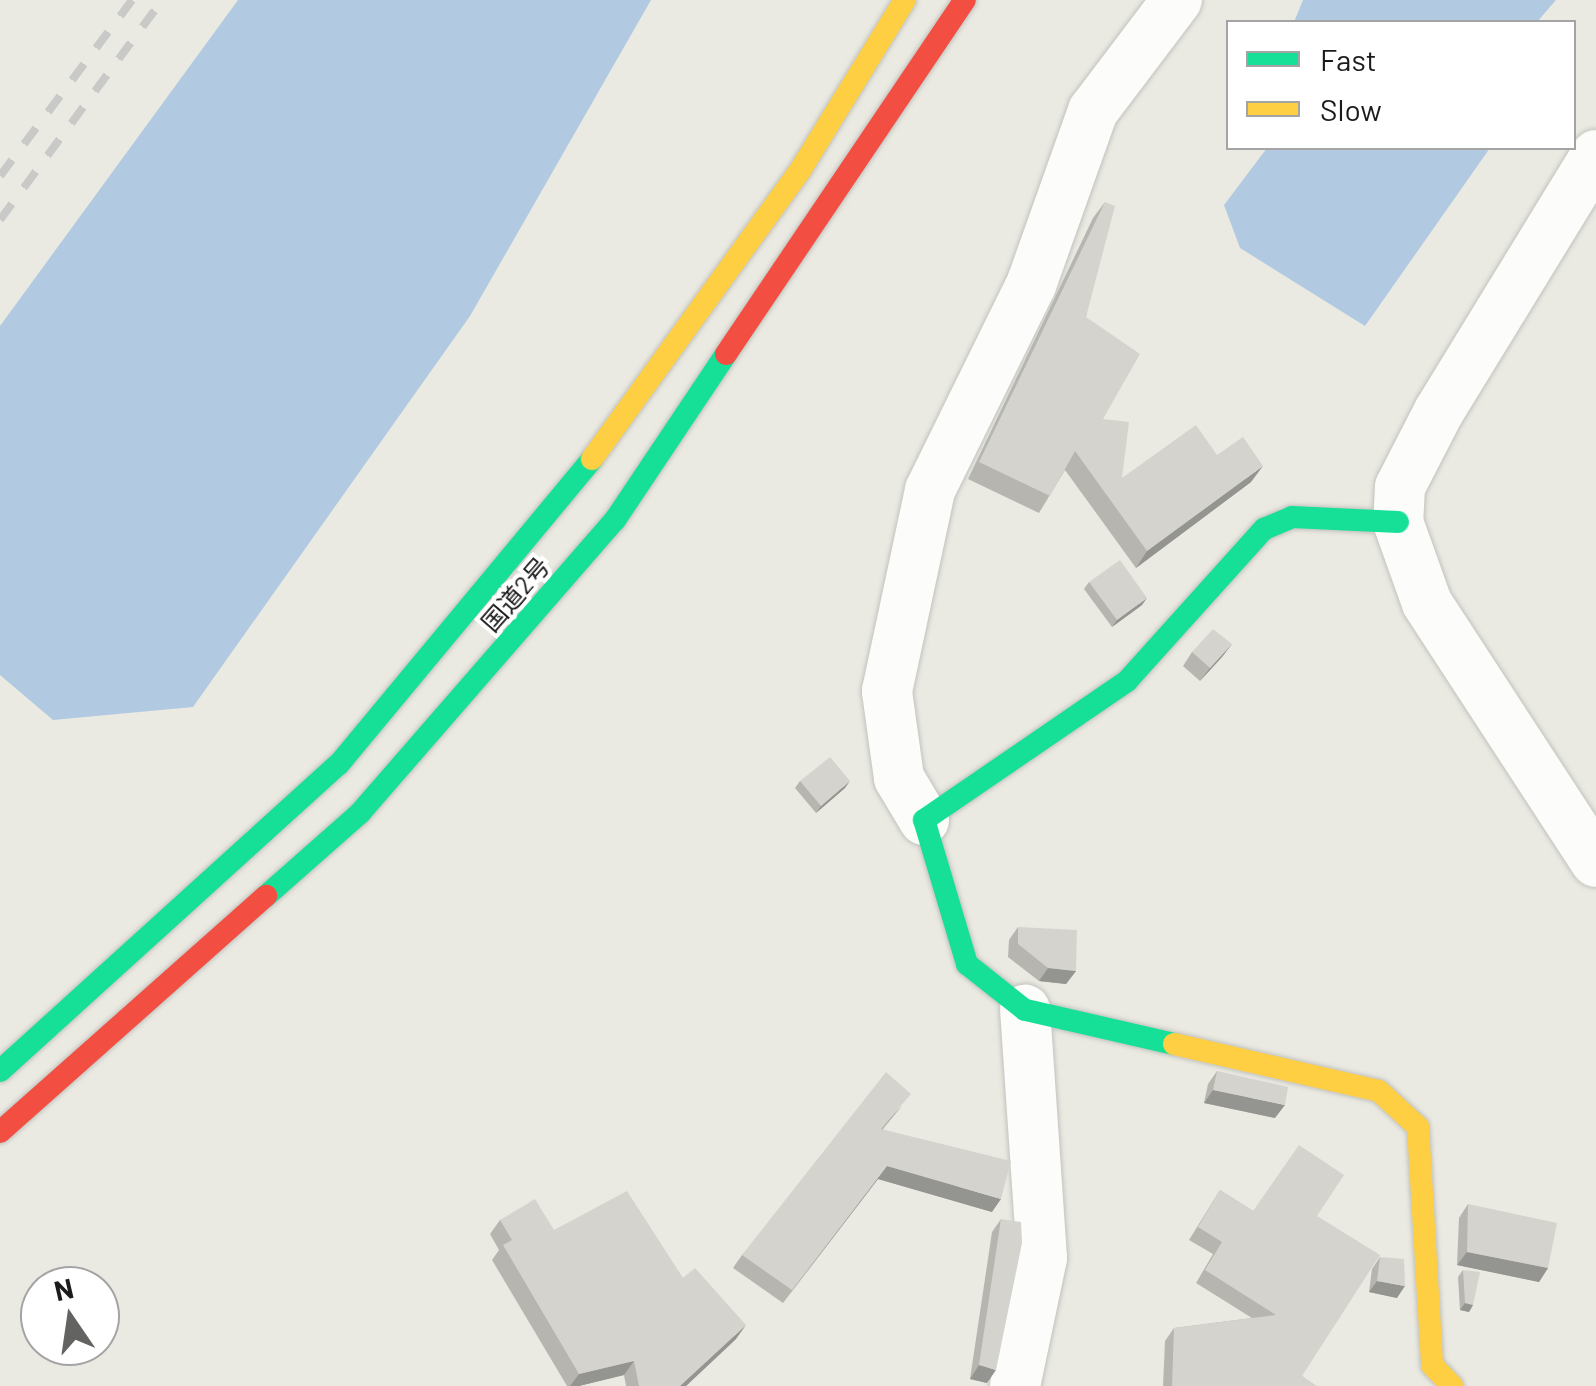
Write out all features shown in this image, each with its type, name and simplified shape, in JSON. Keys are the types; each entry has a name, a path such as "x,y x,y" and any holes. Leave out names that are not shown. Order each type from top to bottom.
{"main road":[{"name":"国道2号","path":"0,1071 339,764 580,476 801,170 905,0"},
{"name":"国道2号","path":"0,1132 360,813 615,520 965,0"},
{"path":"1398,522 1292,517 1264,529 1127,681 924,820 929,873 967,964 1025,1010 1379,1090 1418,1127 1432,1365 1452,1386"}],"street":[{"path":"924,820 899,778 887,691 930,490 1031,285 1093,111 1177,0"},
{"path":"1596,154 1439,411 1400,487 1398,522 1427,604 1596,862"},
{"path":"1015,1386 1042,1258 1025,1010"}],"water":[{"path":"238,0 651,0 470,316 193,707 53,720 0,675 0,326"},
{"path":"1303,0 1556,0 1539,20 1295,20"},
{"path":"1265,150 1489,150 1365,326 1240,248 1224,205"}],"building":[{"path":"1105,202 1115,206 1086,317 1140,354 1103,419 1129,422 1122,478 1196,425 1217,455 1243,437 1263,466 1147,551 1075,451 1050,496 979,462"},
{"path":"1120,560 1147,598 1117,620 1089,582"},
{"path":"1213,629 1232,644 1210,668 1192,652"},
{"path":"830,757 850,781 821,806 800,781"},
{"path":"1018,927 1077,930 1076,971 1048,968 1018,944"},
{"path":"1217,1071 1288,1087 1285,1105 1213,1090"},
{"path":"886,1072 911,1094 881,1129 1011,1161 1001,1199 887,1166 792,1290 742,1255"},
{"path":"1299,1145 1344,1175 1317,1216 1380,1255 1302,1376 1316,1386 1172,1386 1174,1328 1276,1315 1205,1270 1222,1242 1198,1227 1220,1190 1253,1211"},
{"path":"627,1191 683,1278 695,1268 746,1325 680,1386 639,1386 634,1361 579,1374 503,1245 512,1240 500,1220 535,1199 554,1230"},
{"path":"1468,1204 1557,1223 1548,1268 1467,1252"},
{"path":"1001,1219 1021,1222 1022,1243 996,1370 979,1365"},
{"path":"1380,1257 1404,1259 1405,1286 1377,1281"},
{"path":"1463,1270 1480,1272 1473,1305 1465,1303"}],"railway":[{"path":"0,176 132,0"},
{"path":"0,220 162,0"}],"traffic: fast":[{"path":"266,896 360,813 615,520 726,354"},
{"path":"0,1071 339,764 592,459"},
{"path":"1174,1044 1025,1010 967,964 924,820 1127,681 1264,529 1292,517 1398,522"}],"traffic: slow":[{"path":"592,459 801,169 905,0"},
{"path":"1174,1044 1379,1091 1418,1127 1432,1365 1452,1386"}],"traffic: jam":[{"path":"726,354 965,0"},
{"path":"0,1132 266,896"}]}
